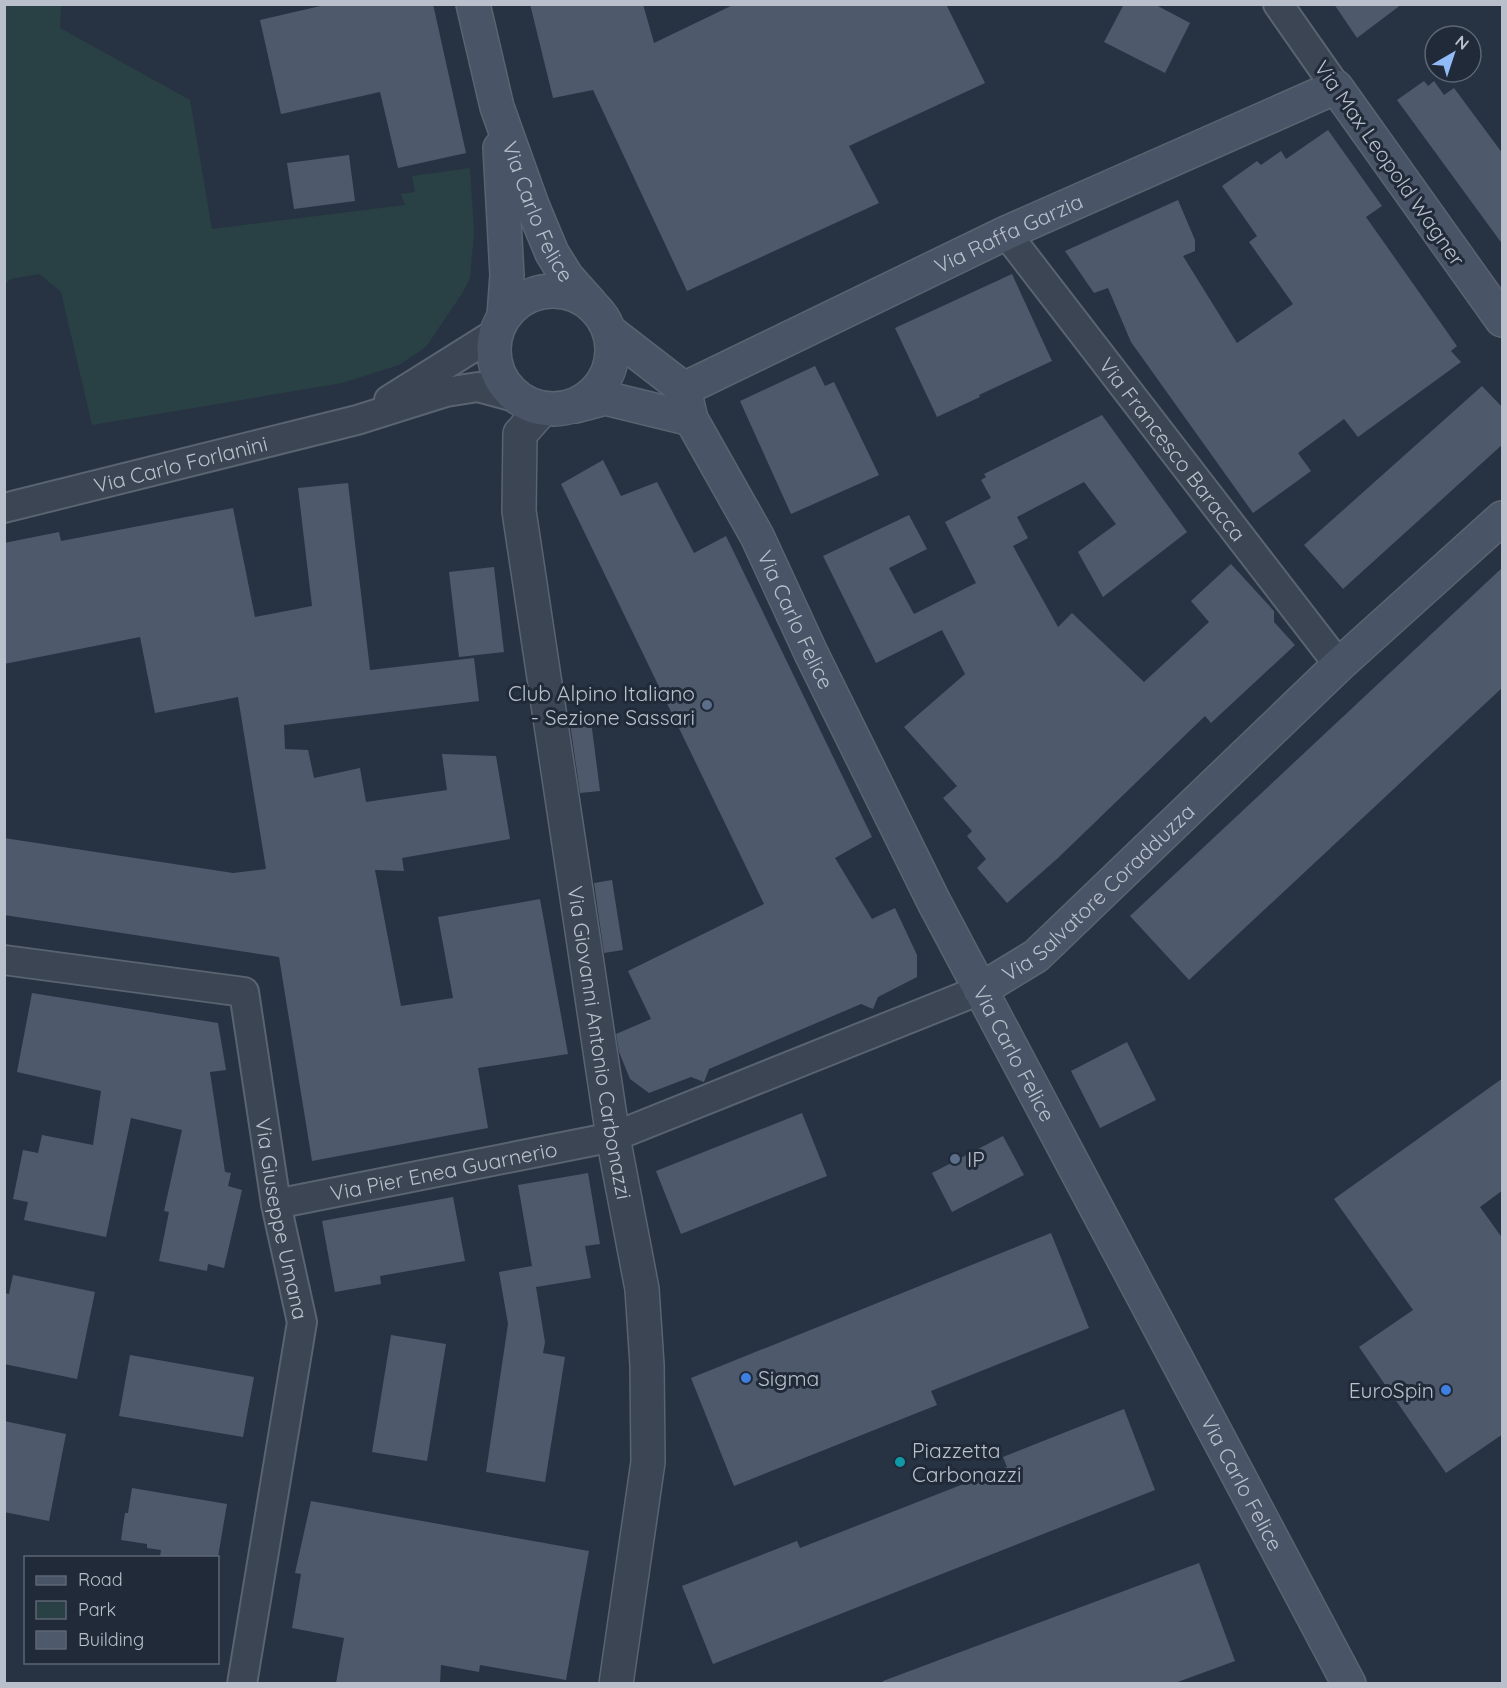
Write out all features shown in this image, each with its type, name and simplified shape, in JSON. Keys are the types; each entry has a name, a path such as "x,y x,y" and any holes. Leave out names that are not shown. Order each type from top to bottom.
{"main road":[{"name":"Via Carlo Felice","path":"473,4 497,107 552,253 567,277 600,318 688,404 757,536 810,653 980,990 1348,1683"},
{"name":"Via Raffa Garzia","path":"688,404 1006,232 1336,87"},
{"name":"Via Max Leopold Wagner","path":"1336,87 1503,320"},
{"name":"Via Carlo Felice","path":"497,107 507,274 500,324"},
{"path":"575,406 590,397 603,384 610,367 612,349 600,318 580,298 567,292 538,292 525,297 500,324 493,350 496,368 503,384 529,403 559,410 575,406 605,398 688,404"},
{"name":"Via Salvatore Coradduzza","path":"980,990 1036,956 1339,665 1503,518"}],"street":[{"name":"Via Max Leopold Wagner","path":"1278,4 1336,87"},
{"name":"Via Francesco Baracca","path":"1006,232 1339,665"},
{"name":"Via Carlo Forlanini","path":"357,420 500,324"},
{"name":"Via Carlo Forlanini","path":"4,508 357,420 446,392 478,387 529,403"},
{"name":"Via Giovanni Antonio Carbonazzi","path":"529,403 520,434 519,511 613,1137 642,1289 647,1365 648,1462 616,1683"},
{"name":"Via Giuseppe Umana","path":"4,960 244,992 276,1204 302,1322 242,1683"},
{"name":"Via Salvatore Coradduzza","path":"613,1137 980,990"},
{"name":"Via Pier Enea Guarnerio","path":"276,1204 613,1137"}],"green space":[{"path":"5,4 61,5 60,28 190,100 212,229 405,205 401,194 415,192 412,176 470,168 474,232 470,278 426,347 399,365 342,383 92,425 61,292 39,274 11,279 5,284"}],"building":[{"path":"329,4 433,4 466,153 398,168 380,92 281,114 260,20"},
{"path":"530,4 643,4 654,43 735,4 946,4 985,83 849,146 879,203 687,291 593,90 553,98"},
{"path":"1124,4 1154,4 1190,23 1165,73 1104,42"},
{"path":"1334,4 1402,4 1357,38"},
{"path":"1423,82 1428,86 1436,84 1444,95 1454,88 1503,154 1503,245 1397,100"},
{"path":"1328,130 1382,206 1366,217 1457,346 1451,351 1461,362 1358,437 1344,419 1298,453 1311,471 1253,513 1131,342 1108,288 1094,293 1065,251 1178,200 1195,240 1195,251 1183,256 1237,343 1293,304 1249,242 1257,236 1222,186 1257,161 1261,165 1281,151 1286,159"},
{"path":"349,155 355,201 294,209 287,163"},
{"path":"1012,274 1052,361 937,417 895,328"},
{"path":"815,366 825,386 834,382 879,475 791,514 740,401"},
{"path":"1482,386 1503,408 1503,444 1343,589 1304,545"},
{"path":"1102,415 1187,532 1103,597 1078,552 1116,524 1084,482 1017,517 1028,538 1013,546 1058,627 1072,613 1144,682 1209,622 1191,601 1231,564 1274,611 1274,622 1295,645 1211,723 1205,716 1058,858 1007,903 977,868 986,859 967,836 972,831 943,798 957,786 904,727 965,674 942,630 876,663 823,556 909,515 927,549 889,568 914,614 976,583 945,522 991,498 981,480 986,477 984,474"},
{"path":"603,460 621,496 657,482 694,553 726,536 872,837 835,858 872,919 895,908 917,955 917,977 878,997 873,1009 861,1004 709,1069 704,1082 691,1077 649,1093 630,1079 619,1052 616,1034 651,1019 628,971 764,904 561,484"},
{"path":"348,483 370,670 474,658 479,701 284,725 285,749 308,750 314,778 360,768 366,802 447,790 442,754 496,756 510,839 402,858 404,871 375,870 401,1006 453,998 438,917 540,899 568,1054 478,1068 488,1128 312,1161 279,957 4,915 4,838 233,873 266,869 238,697 155,713 140,637 4,664 4,543 59,532 61,541 233,508 255,617 312,606 298,488"},
{"path":"494,567 504,652 459,657 449,572"},
{"path":"1503,567 1503,687 1189,980 1130,916"},
{"path":"590,713 600,791 580,793 569,716"},
{"path":"612,880 623,950 604,953 594,883"},
{"path":"32,993 218,1023 226,1070 210,1072 225,1172 231,1173 228,1186 242,1190 224,1268 208,1264 207,1271 159,1261 169,1212 164,1211 182,1130 131,1118 106,1237 24,1220 28,1202 13,1199 23,1150 38,1153 42,1135 93,1145 101,1091 17,1072"},
{"path":"1127,1042 1156,1100 1100,1128 1071,1071"},
{"path":"1503,1078 1503,1190 1480,1207 1503,1239 1503,1434 1446,1473 1359,1347 1413,1310 1334,1199"},
{"path":"802,1113 827,1176 681,1234 656,1171"},
{"path":"1003,1136 1024,1175 952,1212 932,1173"},
{"path":"588,1173 600,1244 585,1246 591,1278 536,1287 545,1342 543,1353 565,1357 545,1482 486,1472 508,1324 499,1272 532,1266 518,1185"},
{"path":"453,1197 465,1261 380,1276 381,1284 335,1292 322,1221"},
{"path":"1051,1233 1089,1328 931,1391 937,1405 734,1486 691,1378"},
{"path":"13,1275 95,1292 77,1379 4,1364 4,1293 9,1294"},
{"path":"391,1335 446,1344 427,1461 372,1452"},
{"path":"130,1355 254,1377 243,1437 119,1416"},
{"path":"1124,1409 1155,1490 713,1664 682,1586 797,1541 800,1548 1007,1467 1003,1457"},
{"path":"4,1421 66,1434 49,1521 4,1512"},
{"path":"132,1488 227,1504 218,1556 160,1556 161,1550 147,1548 147,1544 121,1540 125,1513 128,1513"},
{"path":"311,1501 589,1551 566,1680 480,1665 479,1672 441,1665 440,1683 336,1683 344,1638 292,1628 301,1574 295,1573"},
{"path":"1199,1563 1235,1661 1175,1683 883,1683 883,1681"}],"place":[{"name":"Club Alpino Italiano - Sezione Sassari","path":"707,705"},
{"name":"IP","path":"955,1159"},
{"name":"Sigma","path":"746,1378"},
{"name":"EuroSpin","path":"1446,1390"},
{"name":"Piazzetta Carbonazzi","path":"900,1462"}]}
